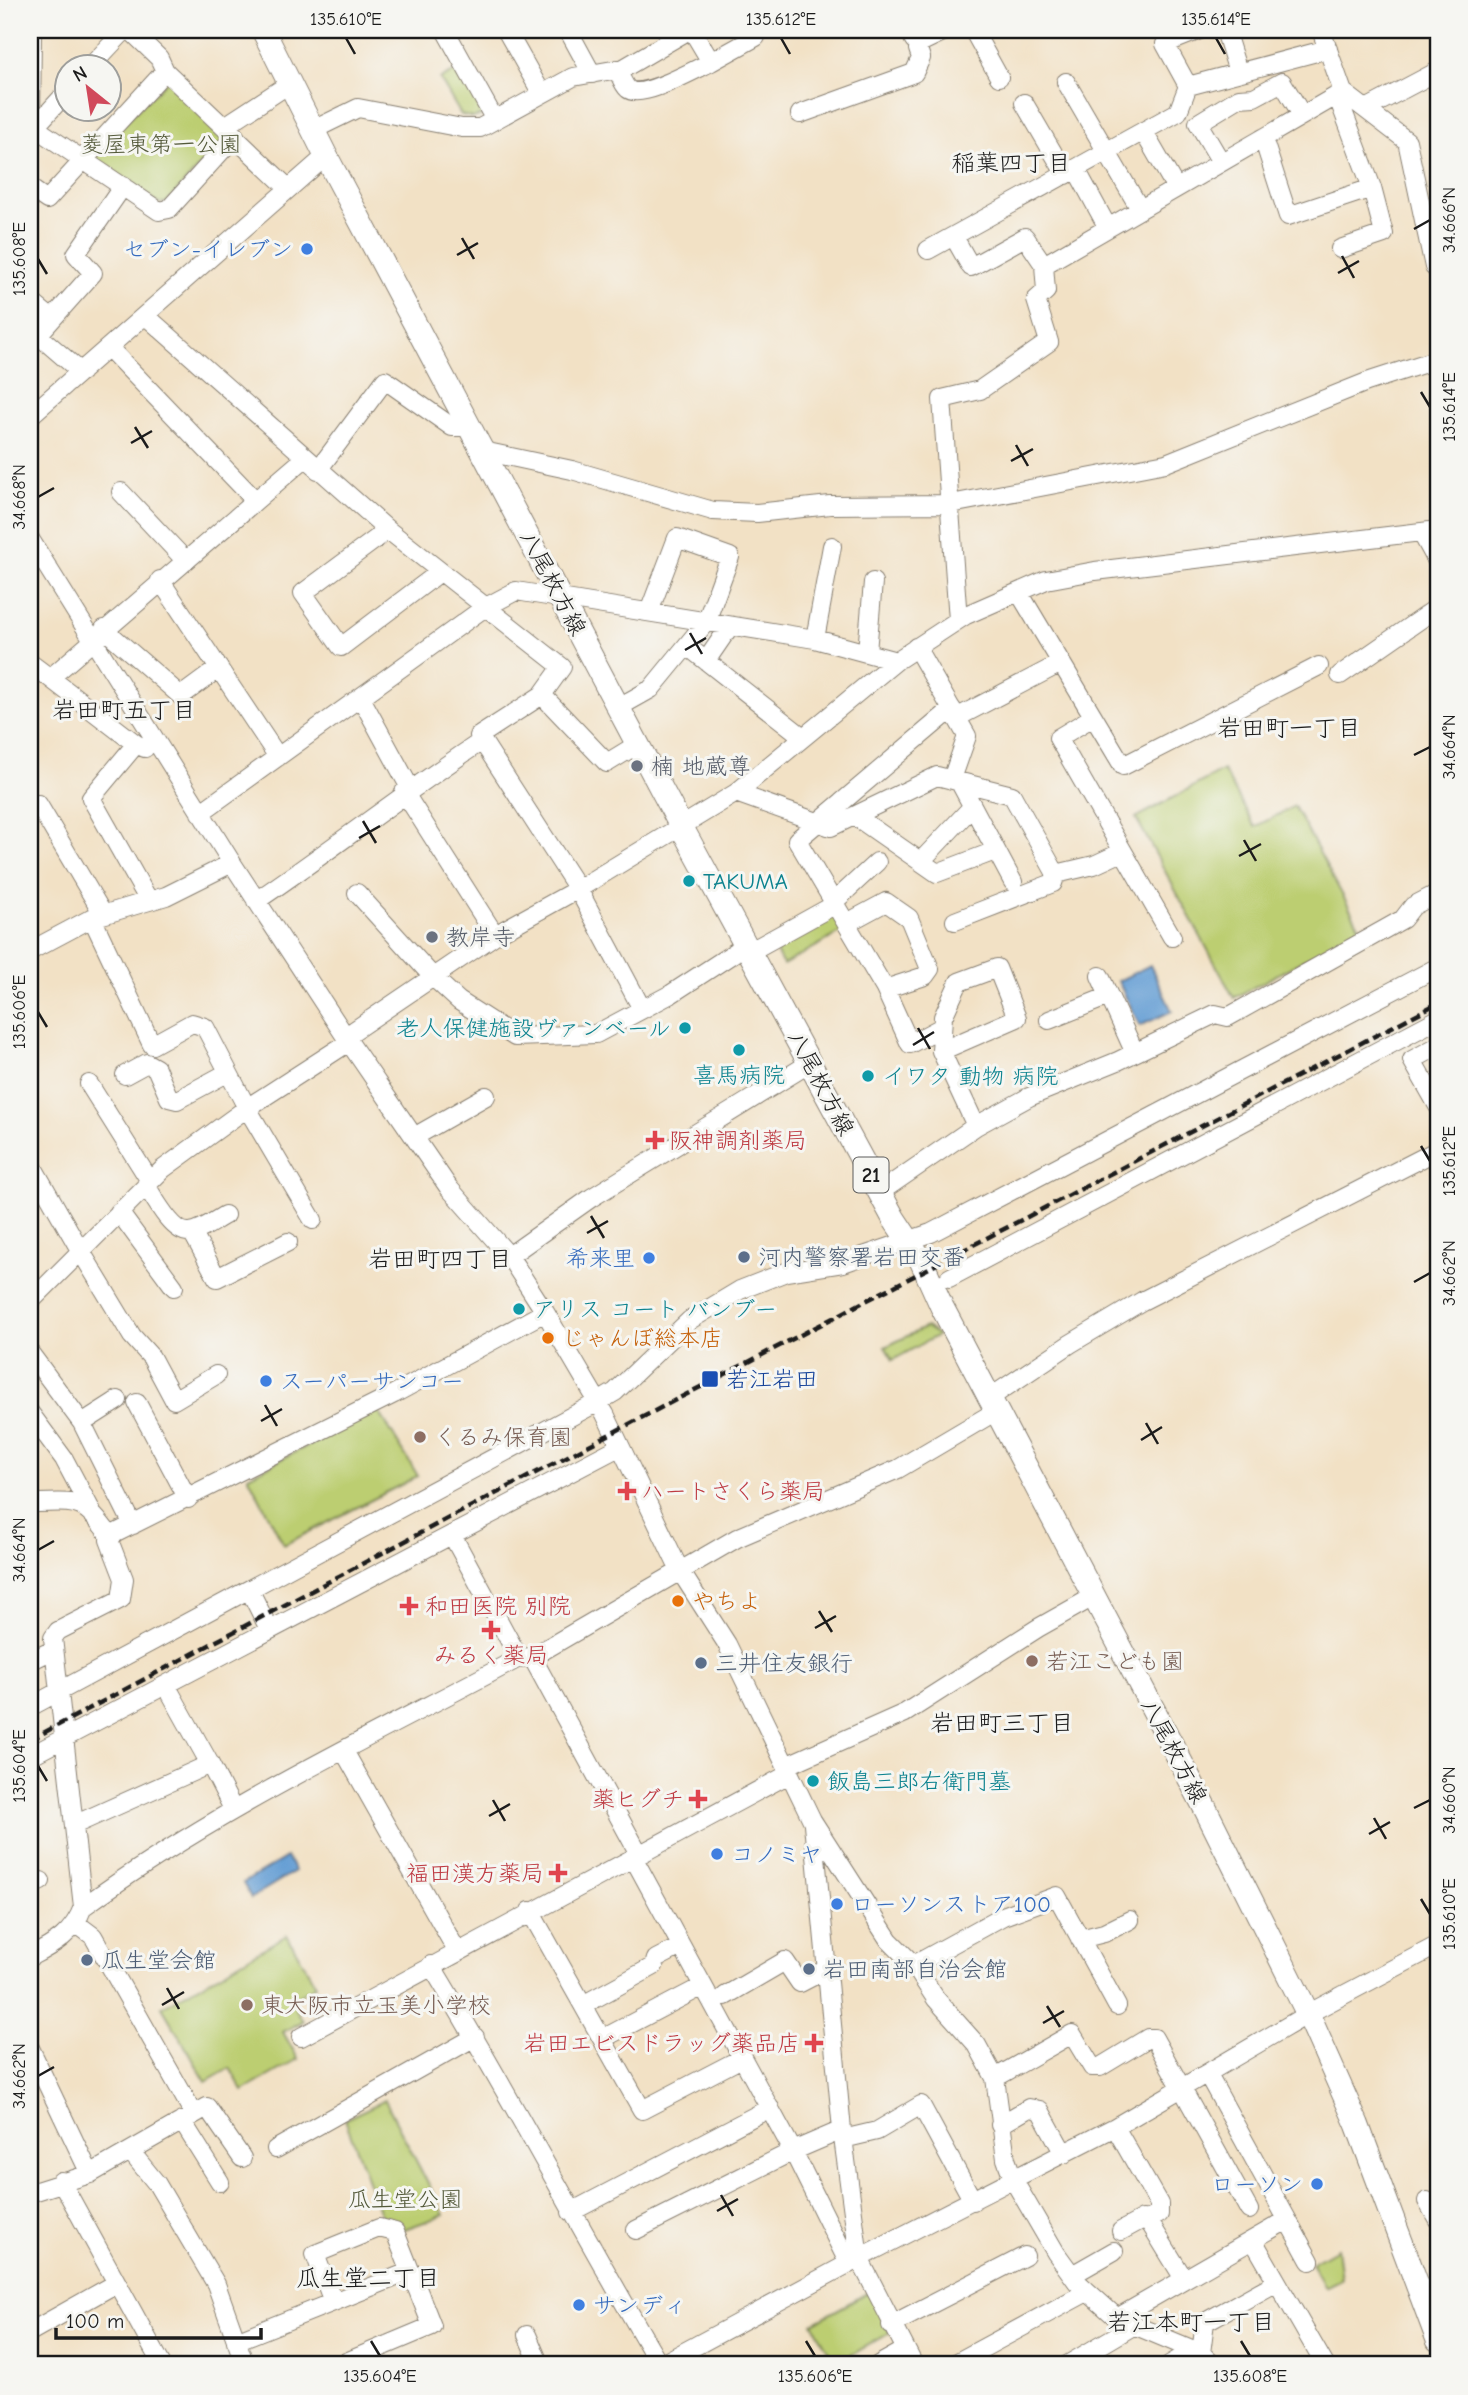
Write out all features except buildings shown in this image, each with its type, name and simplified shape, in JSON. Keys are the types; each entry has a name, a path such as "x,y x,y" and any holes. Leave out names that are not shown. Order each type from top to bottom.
{"main road":[{"name":"八尾枚方線","path":"262,30 681,826 909,1241 1308,2014 1357,2124 1438,2340"}],"street":[{"path":"32,30 31,125 159,211 169,209 230,131 289,84"},
{"path":"105,52 128,30 159,58 164,71 288,188"},
{"path":"445,30 495,120"},
{"path":"506,30 542,94"},
{"path":"568,30 592,74"},
{"path":"313,130 358,108 462,128 480,128 573,77 617,69 690,30 710,62"},
{"path":"617,69 628,88 635,92 668,83 756,37 758,30"},
{"path":"800,114 914,73 921,58 915,36 947,30"},
{"path":"973,30 999,77"},
{"path":"1188,86 1165,44 1200,30"},
{"path":"1225,30 1238,72"},
{"path":"1321,30 1372,188 1384,234 1340,248"},
{"path":"1188,86 1328,50"},
{"path":"30,188 47,200 164,71"},
{"path":"1366,109 1438,71"},
{"path":"1066,82 1140,209"},
{"path":"1221,162 1198,123 1239,98 1254,97 1282,82 1302,115"},
{"path":"928,250 1178,111 1188,86"},
{"path":"1340,93 1366,109 1407,141 1434,267 1438,265"},
{"path":"1044,265 1340,93"},
{"path":"1024,103 1108,228"},
{"path":"35,128 52,109"},
{"path":"1143,131 1176,188"},
{"path":"1263,138 1289,216 1372,188"},
{"path":"30,416 326,156"},
{"path":"81,372 38,335 93,273 75,254 123,186"},
{"path":"954,237 971,267 1025,237 1044,265 1046,291 1036,299 1049,342 980,390 942,399 958,620"},
{"path":"30,301 52,319"},
{"path":"146,316 388,530 562,667 542,695 479,736 578,889 642,1009"},
{"path":"109,348 255,500"},
{"path":"483,451 572,470 713,511 757,513 830,505 951,504 1166,463 1367,382 1438,359"},
{"path":"318,470 385,380 452,427 461,427 468,422"},
{"path":"50,678 304,458"},
{"path":"121,492 185,560"},
{"path":"388,530 303,593 341,647 440,572"},
{"path":"30,1302 148,1183 247,1108 495,934 578,889 736,793 896,661 958,620 1046,580 1095,571 1429,531 1438,563"},
{"path":"30,538 98,634 163,754 256,901 449,1188 509,1256 545,1311 598,1402 648,1500 679,1569 727,1644 813,1820 889,1940 914,1965 936,1999 977,2045 995,2078 1000,2125 1014,2181 1072,2275 1087,2292 1125,2322 1202,2356"},
{"path":"619,707 651,689 706,622 730,557 677,538 649,612"},
{"path":"815,639 832,546"},
{"path":"160,580 278,757"},
{"path":"866,652 873,582"},
{"path":"200,813 484,608 516,590 815,639 896,661"},
{"path":"1020,594 1123,766 1319,666"},
{"path":"1340,675 1438,607"},
{"path":"706,661 730,626"},
{"path":"98,634 181,696 219,668"},
{"path":"687,646 803,737"},
{"path":"916,647 967,736 956,780 1013,882"},
{"path":"30,663 136,744 163,754"},
{"path":"942,1027 910,1044 885,989 797,840 814,823 955,713 1061,663"},
{"path":"542,695 607,763 638,744"},
{"path":"361,698 407,790 495,934"},
{"path":"1093,717 1058,738 1172,937"},
{"path":"256,901 327,853 407,790 482,741"},
{"path":"136,744 91,798 148,899"},
{"path":"736,793 831,827 937,776 1012,795 1056,874 1053,883 954,921"},
{"path":"38,804 98,916 152,1045 192,1023 205,1027 227,1073 313,1220"},
{"path":"922,860 972,807"},
{"path":"855,816 922,860 937,873 995,851"},
{"path":"1056,874 1094,865 1118,853"},
{"path":"357,892 433,977 487,1022 514,1037 596,1034 737,951 760,946 835,903 877,862"},
{"path":"30,951 98,916 148,899 166,896 232,863"},
{"path":"880,1192 976,1126 1029,1097 1118,1060 1214,1014 1228,1017 1403,919 1413,906 1438,893"},
{"path":"847,923 886,902 909,918 930,969 925,976 885,989"},
{"path":"30,1707 598,1402 615,1392 690,1320 740,1290 786,1272 843,1262 931,1233 1438,967"},
{"path":"941,1051 1017,1018 997,968 960,982 942,1027 941,1051 976,1126"},
{"path":"1100,976 1134,1051"},
{"path":"1049,1020 1109,996"},
{"path":"949,1278 1438,1019"},
{"path":"1438,1046 1412,1060 1438,1106"},
{"path":"125,1075 147,1063 156,1068 169,1098 177,1100 227,1073"},
{"path":"509,1256 569,1212 810,1063"},
{"path":"89,1084 164,1215 184,1232 192,1232 225,1215"},
{"path":"414,1137 486,1097"},
{"path":"83,1907 191,1833 297,1773 525,1658 737,1538 898,1469 994,1404 1070,1344 1142,1301 1438,1150"},
{"path":"30,1162 132,1336 151,1357 174,1400 216,1375"},
{"path":"119,1212 174,1287"},
{"path":"192,1232 217,1278 288,1242"},
{"path":"30,1957 65,1937 77,1924 83,1907 57,1693 53,1638 58,1631 121,1599 124,1579 108,1540 110,1536 386,1398 545,1311"},
{"path":"30,1353 82,1423 133,1525"},
{"path":"82,1423 118,1400"},
{"path":"137,1403 188,1499"},
{"path":"30,1413 64,1459 91,1510 110,1536"},
{"path":"30,1756 619,1447"},
{"path":"30,1503 79,1503 91,1510"},
{"path":"452,1535 636,1855 742,2058 909,2358 878,2365"},
{"path":"250,1591 269,1629"},
{"path":"301,2037 788,1770 905,1713 1038,1628 1093,1597"},
{"path":"30,1661 53,1650"},
{"path":"166,1685 233,1810"},
{"path":"344,1751 457,1951"},
{"path":"74,1825 210,1764"},
{"path":"813,1820 854,2261"},
{"path":"914,1965 1003,1916 1057,1896 1117,2006"},
{"path":"530,1911 642,2110 742,2058"},
{"path":"1080,1939 1104,1933 1130,1920"},
{"path":"77,1924 93,1936 220,2182"},
{"path":"583,2005 654,1966 656,1959 681,1945"},
{"path":"431,1965 475,2037 571,2212 660,2365 854,2261 1115,2127 1208,2075 1308,2014 1438,1945"},
{"path":"724,1996 785,1961 800,1983 827,1969"},
{"path":"602,2039 703,1986"},
{"path":"995,2078 1072,2034 1092,2067 1100,2067 1148,2038 1154,2038 1249,2210"},
{"path":"276,2149 475,2037"},
{"path":"30,2048 90,2174"},
{"path":"1208,2075 1310,2261"},
{"path":"636,2230 793,2151 843,2134 877,2131 921,2105 973,2201"},
{"path":"30,2193 90,2174 207,2107 242,2158"},
{"path":"571,2212 770,2108"},
{"path":"1000,2125 1029,2108 1040,2110 1064,2154"},
{"path":"1115,2127 1159,2204 1159,2214 1149,2220"},
{"path":"131,2152 157,2184 216,2284 245,2365"},
{"path":"61,2181 162,2365"},
{"path":"1427,2201 1438,2220"},
{"path":"1121,2231 1143,2218 1149,2220 1184,2279"},
{"path":"1068,2365 1184,2279 1287,2220"},
{"path":"333,2302 315,2254 380,2228 395,2232 432,2326 338,2365"},
{"path":"1254,2239 1325,2365"},
{"path":"1072,2275 1114,2250"},
{"path":"891,2325 1025,2256"},
{"path":"236,2341 411,2271"},
{"path":"1202,2356 1205,2322 1277,2282"},
{"path":"30,2332 117,2283"},
{"path":"952,2365 1087,2292"},
{"path":"527,2335 540,2365"},
{"path":"1169,2365 1202,2356"}],"green space":[{"path":"460,69 485,114 473,118 461,115 440,79"},
{"name":"菱屋東第一公園","path":"168,80 221,130 224,140 166,203 158,203 97,161 98,148"},
{"path":"1223,770 1255,827 1294,806 1361,929 1234,998 1136,818"},
{"path":"836,909 847,929 783,965 772,945"},
{"path":"926,1327 938,1335 893,1360 885,1347"},
{"path":"378,1410 418,1476 284,1545 248,1476"},
{"path":"287,1935 316,1985 291,2000 303,2021 283,2032 298,2059 243,2091 230,2068 206,2082 162,2007"},
{"name":"瓜生堂公園","path":"385,2100 444,2215 402,2230 383,2221 345,2119"},
{"path":"1337,2248 1341,2279 1325,2287 1311,2263"},
{"path":"871,2291 890,2333 835,2364 813,2323"}],"water":[{"path":"1150,965 1172,1011 1140,1026 1118,981"},
{"path":"287,1857 295,1871 251,1898 243,1883"}],"railway":[{"path":"30,1740 424,1531 1438,1003"}],"place":[{"name":"セブン-イレブン","path":"307,249"},
{"name":"楠 地蔵尊","path":"637,766"},
{"name":"TAKUMA","path":"689,881"},
{"name":"教岸寺","path":"432,937"},
{"name":"老人保健施設ヴァンベール","path":"685,1028"},
{"name":"喜馬病院","path":"739,1050"},
{"name":"イワタ 動物 病院","path":"868,1076"},
{"name":"阪神調剤薬局","path":"655,1140"},
{"name":"河内警察署岩田交番","path":"744,1257"},
{"name":"希来里","path":"649,1258"},
{"name":"アリス コート バンブー","path":"519,1309"},
{"name":"じゃんぼ総本店","path":"548,1338"},
{"name":"若江岩田","path":"710,1379"},
{"name":"スーパーサンコー","path":"266,1381"},
{"name":"くるみ保育園","path":"420,1437"},
{"name":"ハートさくら薬局","path":"627,1491"},
{"name":"やちよ","path":"678,1601"},
{"name":"和田医院 別院","path":"409,1606"},
{"name":"みるく薬局","path":"491,1630"},
{"name":"若江こども園","path":"1032,1661"},
{"name":"三井住友銀行","path":"701,1663"},
{"name":"飯島三郎右衛門墓","path":"813,1781"},
{"name":"薬ヒグチ","path":"698,1799"},
{"name":"コノミヤ","path":"717,1854"},
{"name":"福田漢方薬局","path":"558,1873"},
{"name":"ローソンストア100","path":"837,1904"},
{"name":"瓜生堂会館","path":"87,1960"},
{"name":"岩田南部自治会館","path":"809,1969"},
{"name":"東大阪市立玉美小学校","path":"247,2005"},
{"name":"岩田エビスドラッグ薬品店","path":"814,2043"},
{"name":"ローソン","path":"1317,2184"},
{"name":"サンディ","path":"579,2305"}],"district":[{"name":"稲葉四丁目","path":"1011,163"},
{"name":"岩田町五丁目","path":"124,710"},
{"name":"岩田町一丁目","path":"1289,728"},
{"name":"岩田町四丁目","path":"440,1259"},
{"name":"岩田町三丁目","path":"1002,1723"},
{"name":"瓜生堂二丁目","path":"368,2278"},
{"name":"若江本町一丁目","path":"1191,2322"}]}
